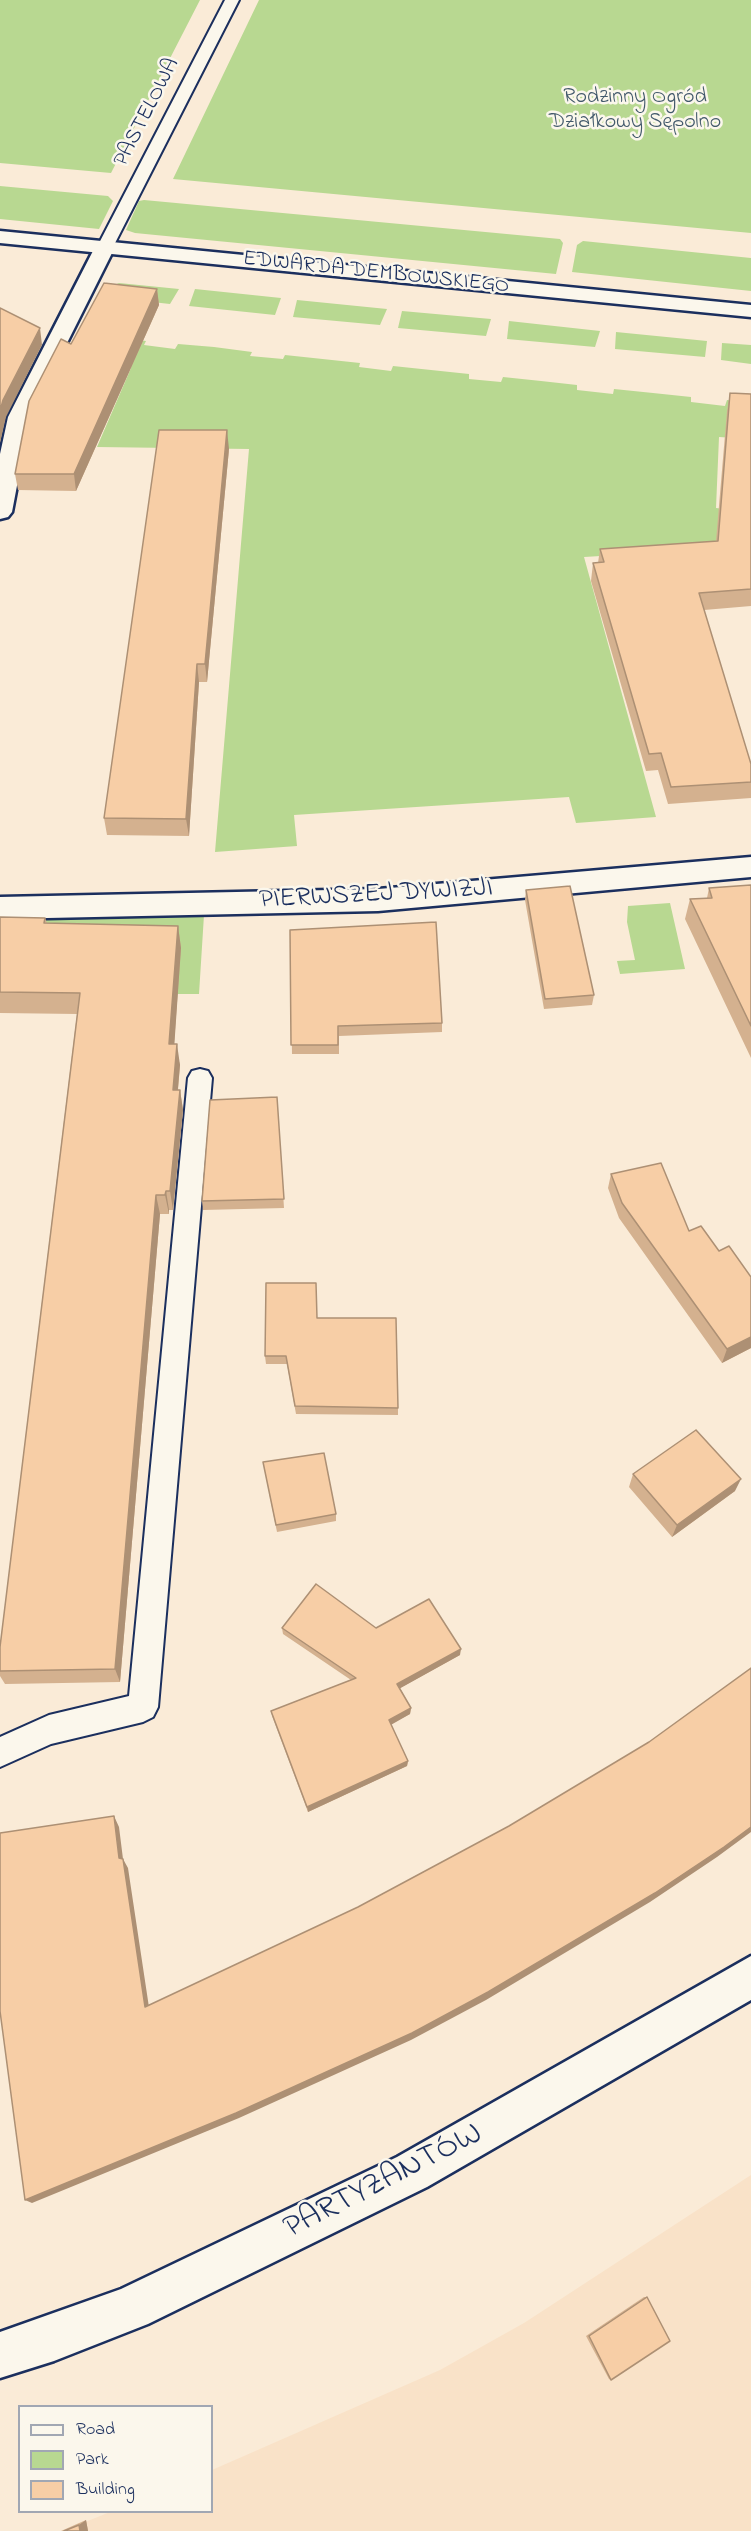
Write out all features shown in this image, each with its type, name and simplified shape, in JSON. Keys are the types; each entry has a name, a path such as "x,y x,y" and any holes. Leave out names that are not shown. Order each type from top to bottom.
{"street":[{"name":"EDWARDA DEMBOWSKIEGO","path":"0,237 751,311"},
{"path":"0,512 19,417 105,247"},
{"name":"PIERWSZEJ DYWIZJI","path":"0,908 378,900 751,867"},
{"name":"PARTYZANTÓW","path":"0,2355 54,2338 132,2308 412,2172 751,1977"}],"lane":[{"name":"PASTELOWA","path":"105,247 232,0"},
{"path":"0,1752 49,1730 143,1707 200,1077"}],"shaded area":[{"path":"751,2175 751,2531 63,2531 108,2513 213,2513 213,2470 440,2370 524,2323"}],"green space":[{"path":"0,0 200,0 111,173 0,163"},
{"name":"Rodzinny Ogród Działkowy Sępolno","path":"259,0 751,0 751,233 173,179"},
{"path":"0,186 108,196 113,201 99,229 0,219"},
{"path":"139,201 560,239 563,243 556,274 135,233 126,230"},
{"path":"583,241 751,258 751,291 572,272 577,245"},
{"path":"119,283 179,289 170,304 125,299 106,336 146,341 144,345 175,349 178,344 214,347 252,352 250,356 283,359 285,355 360,363 359,367 391,371 393,366 469,374 469,379 501,382 503,377 577,385 577,390 613,394 614,389 691,397 691,402 725,406 727,400 751,403 751,439 719,437 716,508 751,512 751,547 584,557 656,817 576,823 569,797 294,815 297,846 215,852 249,449 97,447 131,368 95,364 106,337 87,334 110,287"},
{"path":"195,289 281,298 275,315 189,306"},
{"path":"297,300 387,309 380,325 293,317"},
{"path":"402,311 491,319 486,336 398,328"},
{"path":"509,321 600,331 595,347 507,339"},
{"path":"616,332 707,341 705,357 615,349"},
{"path":"722,343 751,345 751,364 721,360"},
{"path":"670,903 685,969 620,974 617,961 635,960 627,922 628,906"},
{"path":"0,915 204,915 199,994 177,994 180,948"}],"building":[{"path":"104,283 157,289 74,474 15,474 29,401 61,339 71,344"},
{"path":"0,308 40,328 3,400 0,411"},
{"path":"730,393 751,394 751,589 699,593 751,764 751,782 671,787 661,753 649,754 593,563 604,562 600,549 718,541"},
{"path":"159,430 227,430 205,664 197,664 186,819 104,818"},
{"path":"751,885 751,1026 690,899 712,898 709,888"},
{"path":"570,886 594,995 545,999 526,890"},
{"path":"0,917 45,918 44,923 178,926 169,1044 177,1044 173,1090 180,1090 170,1191 166,1191 165,1195 156,1195 115,1669 0,1671 0,1647 80,993 0,992"},
{"path":"436,922 442,1023 338,1026 338,1045 291,1045 290,930"},
{"path":"277,1097 284,1199 202,1201 210,1100"},
{"path":"661,1163 689,1231 701,1226 719,1251 729,1246 751,1277 751,1337 727,1349 622,1203 611,1174"},
{"path":"266,1283 316,1283 317,1318 396,1318 398,1408 295,1406 286,1356 265,1356"},
{"path":"696,1430 741,1479 677,1525 633,1474"},
{"path":"324,1453 336,1514 276,1525 263,1462"},
{"path":"316,1584 376,1628 429,1599 461,1649 397,1684 411,1708 389,1720 408,1761 307,1807 271,1711 356,1678 282,1628"},
{"path":"751,1668 751,1827 724,1847 655,1893 488,1992 412,2033 236,2113 25,2200 0,2011 0,1833 114,1816 119,1858 123,1859 145,2007 358,1907 509,1826 649,1742"},
{"path":"647,2297 670,2341 611,2380 589,2336"},
{"path":"79,2525 80,2531 64,2531"}]}
